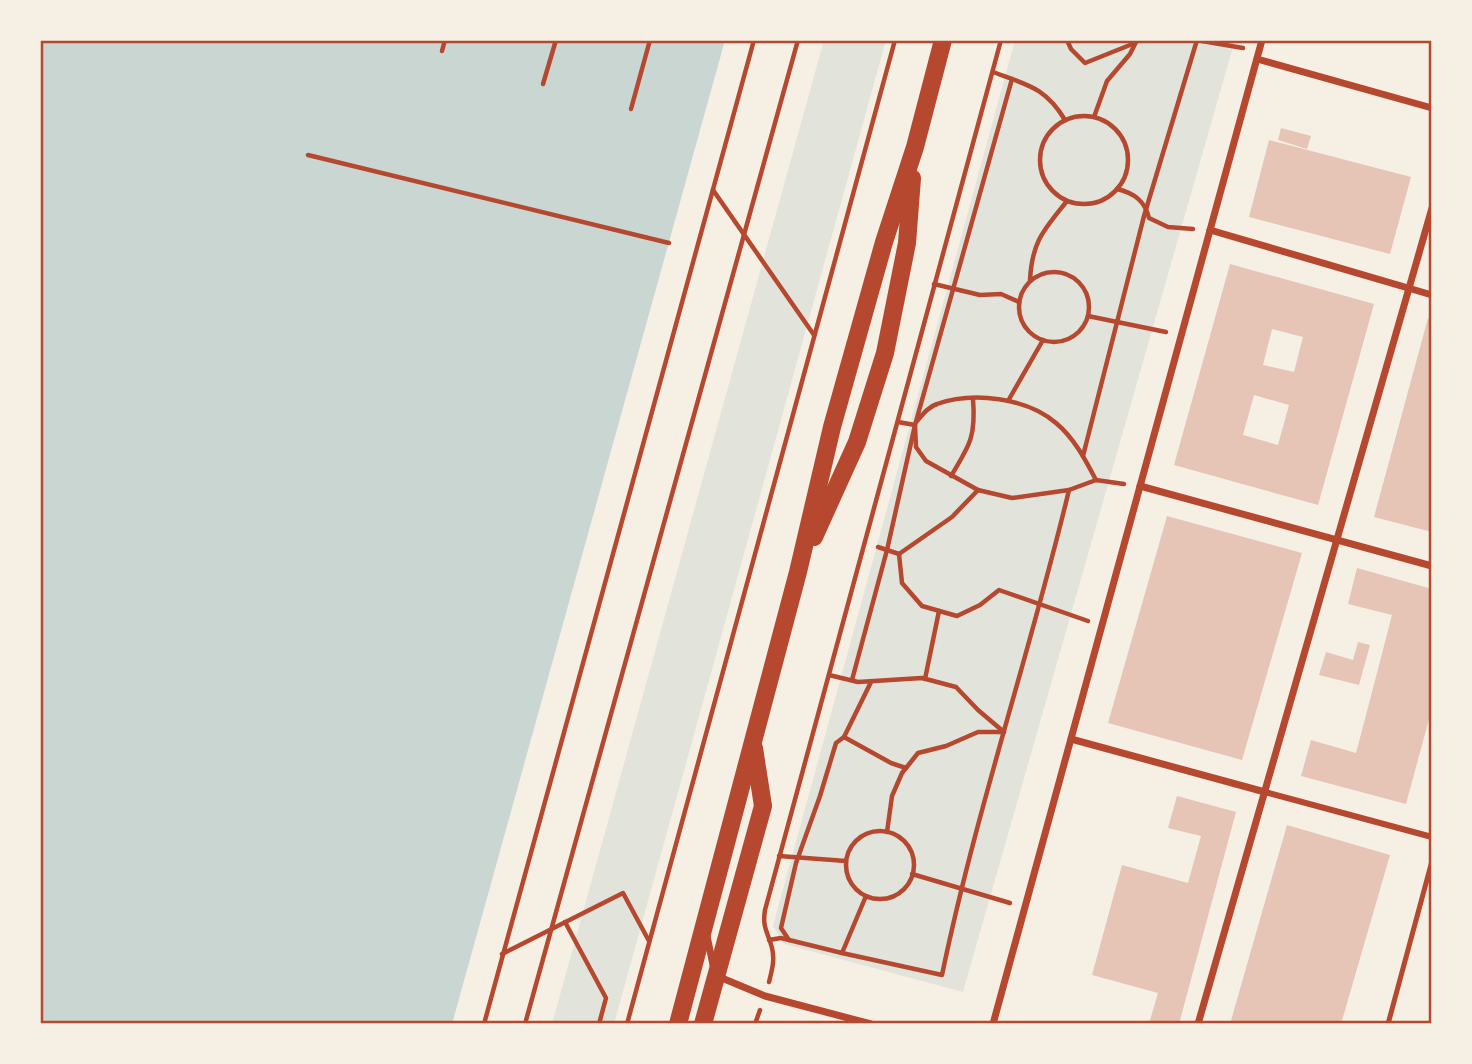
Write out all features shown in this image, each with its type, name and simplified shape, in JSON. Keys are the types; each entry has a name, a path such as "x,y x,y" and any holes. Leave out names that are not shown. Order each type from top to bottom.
{"main road":[{"path":"678,1024 798,572 832,426 884,242 915,147 943,40"},
{"path":"798,572 858,442 885,353 907,243 915,147"},
{"path":"703,1024 762,806 753,741"}],"street":[{"path":"992,1024 1262,40"},
{"path":"1258,54 1432,108"},
{"path":"1198,1024 1432,208"},
{"path":"1210,230 1432,295"},
{"path":"1140,486 1432,566"},
{"path":"1071,739 1432,838"},
{"path":"703,922 716,975 765,996 871,1024"}],"lane":[{"path":"1388,1024 1432,861"}],"path":[{"path":"442,51 445,40"},
{"path":"543,84 556,40"},
{"path":"631,109 649,40"},
{"path":"484,1024 754,40"},
{"path":"525,1024 798,40"},
{"path":"627,1024 895,40"},
{"path":"755,1024 773,964 763,924 779,856 1002,40"},
{"path":"1068,40 1071,49 1085,63 1136,41"},
{"path":"1083,456 1146,207 1196,40 1258,54"},
{"path":"1094,117 1107,81 1130,54 1136,41"},
{"path":"993,72 1042,91 1056,105 1065,120"},
{"path":"852,680 887,550 915,425 1012,79"},
{"path":"1079,116 1094,117 1108,123 1119,133 1126,147 1128,162 1125,177 1117,189 1106,198 1094,203 1067,201 1046,183 1040,156 1044,142 1052,129 1065,120 1079,116"},
{"path":"309,155 669,243"},
{"path":"1117,189 1131,192 1146,207 1149,218 1168,227 1210,230"},
{"path":"712,190 814,336"},
{"path":"1030,281 1031,262 1038,237 1067,201"},
{"path":"1052,272 1073,277 1081,284 1089,305 1084,326 1076,334 1055,342 1043,340 1024,325 1019,302 1030,281 1040,274 1052,272"},
{"path":"934,284 980,295 1001,294 1019,302"},
{"path":"1088,316 1181,335"},
{"path":"1008,401 1043,340"},
{"path":"1096,480 1068,434 1054,421 1037,410 1008,401 957,399 935,404 924,412 915,425 916,447 926,461 978,490 1012,498 1069,490 1096,480 1140,486"},
{"path":"951,476 972,441 975,420 973,399"},
{"path":"898,422 915,425"},
{"path":"900,554 952,517 978,490"},
{"path":"769,940 781,938 942,975 960,889 1041,603 1069,490"},
{"path":"878,547 900,554"},
{"path":"900,554 902,583 922,606 957,616 980,605 999,590 1102,626"},
{"path":"925,679 939,611"},
{"path":"829,675 872,681 925,679 956,687 1004,732"},
{"path":"789,940 781,928 787,895 799,856 836,743 844,737 872,681"},
{"path":"887,832 892,796 906,768 918,753 946,746 978,732 1004,732"},
{"path":"844,737 891,764 906,768"},
{"path":"887,832 898,836 906,844 914,865 906,886 898,894 877,899 857,890 846,871 846,861 849,850 856,841 865,835 887,832"},
{"path":"779,856 846,861"},
{"path":"912,874 1024,908"},
{"path":"502,954 623,893 649,942"},
{"path":"842,953 866,896"},
{"path":"565,922 606,998 599,1024"}],"shaded area":[{"path":"40,40 725,40 452,1024 40,1024"},
{"path":"824,40 886,40 614,1024 552,1024"},
{"path":"1015,40 1235,40 963,992 784,944 773,926"}],"building":[{"path":"1281,128 1311,136 1307,149 1278,140"},
{"path":"1269,140 1411,177 1390,254 1249,217"},
{"path":"1230,264 1374,304 1318,505 1174,465","holes":["1272,329 1303,337 1294,372 1263,365","1254,395 1289,405 1278,445 1243,435"]},
{"path":"1428,318 1432,319 1432,532 1374,517"},
{"path":"1167,516 1302,553 1242,760 1108,723"},
{"path":"1357,568 1432,589 1432,708 1406,804 1301,776 1311,740 1356,753 1392,615 1348,604"},
{"path":"1358,642 1370,645 1359,685 1319,675 1326,652 1353,660"},
{"path":"1177,796 1236,812 1179,1024 1149,1024 1158,993 1092,975 1122,865 1188,883 1201,836 1168,828"},
{"path":"1287,825 1390,855 1341,1024 1230,1024"}]}
